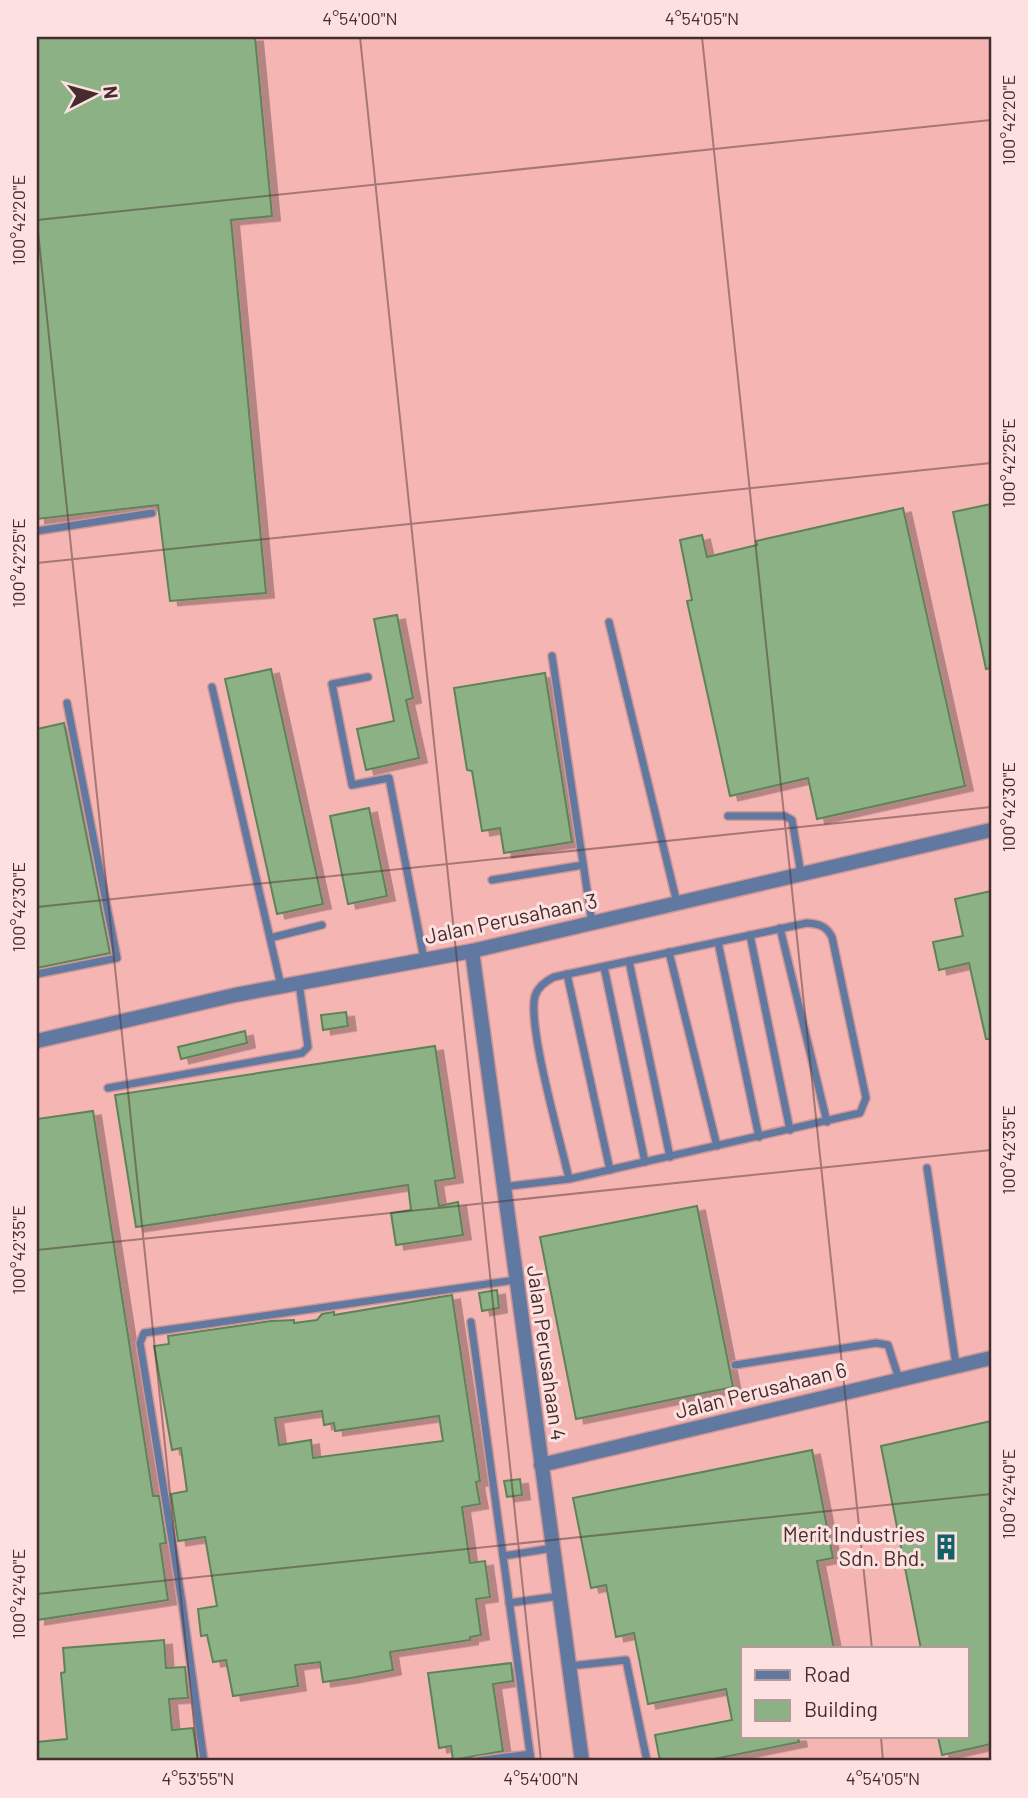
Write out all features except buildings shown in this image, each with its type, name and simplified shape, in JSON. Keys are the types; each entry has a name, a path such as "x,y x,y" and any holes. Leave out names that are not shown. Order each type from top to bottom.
{"street":[{"name":"Jalan Perusahaan 3","path":"37,1041 299,983 471,951 991,830"},
{"name":"Jalan Perusahaan 4","path":"471,951 582,1761"},
{"name":"Jalan Perusahaan 6","path":"541,1465 991,1358"}],"lane":[{"path":"37,531 152,513"},
{"path":"609,622 677,904"},
{"path":"552,656 592,924"},
{"path":"368,677 332,684 352,785 389,778 424,960"},
{"path":"212,687 281,987"},
{"path":"37,974 117,958 67,704"},
{"path":"728,816 785,816 792,820 801,874"},
{"path":"492,880 583,865"},
{"path":"502,1187 569,1179 860,1113 866,1098 832,937 820,924 780,929 669,952 567,974 543,983 535,994 535,1029 569,1179"},
{"path":"270,938 322,925"},
{"path":"780,929 827,1122"},
{"path":"751,935 790,1130"},
{"path":"718,942 759,1137"},
{"path":"669,952 717,1146"},
{"path":"629,961 670,1157"},
{"path":"604,967 645,1162"},
{"path":"567,974 610,1170"},
{"path":"108,1088 302,1053 307,1047 299,983"},
{"path":"927,1168 956,1365"},
{"path":"204,1761 182,1602 140,1343 144,1334 515,1280"},
{"path":"471,1322 530,1758 477,1761"},
{"path":"735,1365 876,1343 888,1345 900,1379"},
{"path":"503,1556 553,1548"},
{"path":"509,1604 560,1596"},
{"path":"570,1666 625,1660 647,1761"}],"place":[{"name":"Merit Industries Sdn. Bhd.","path":"946,1547"}]}
